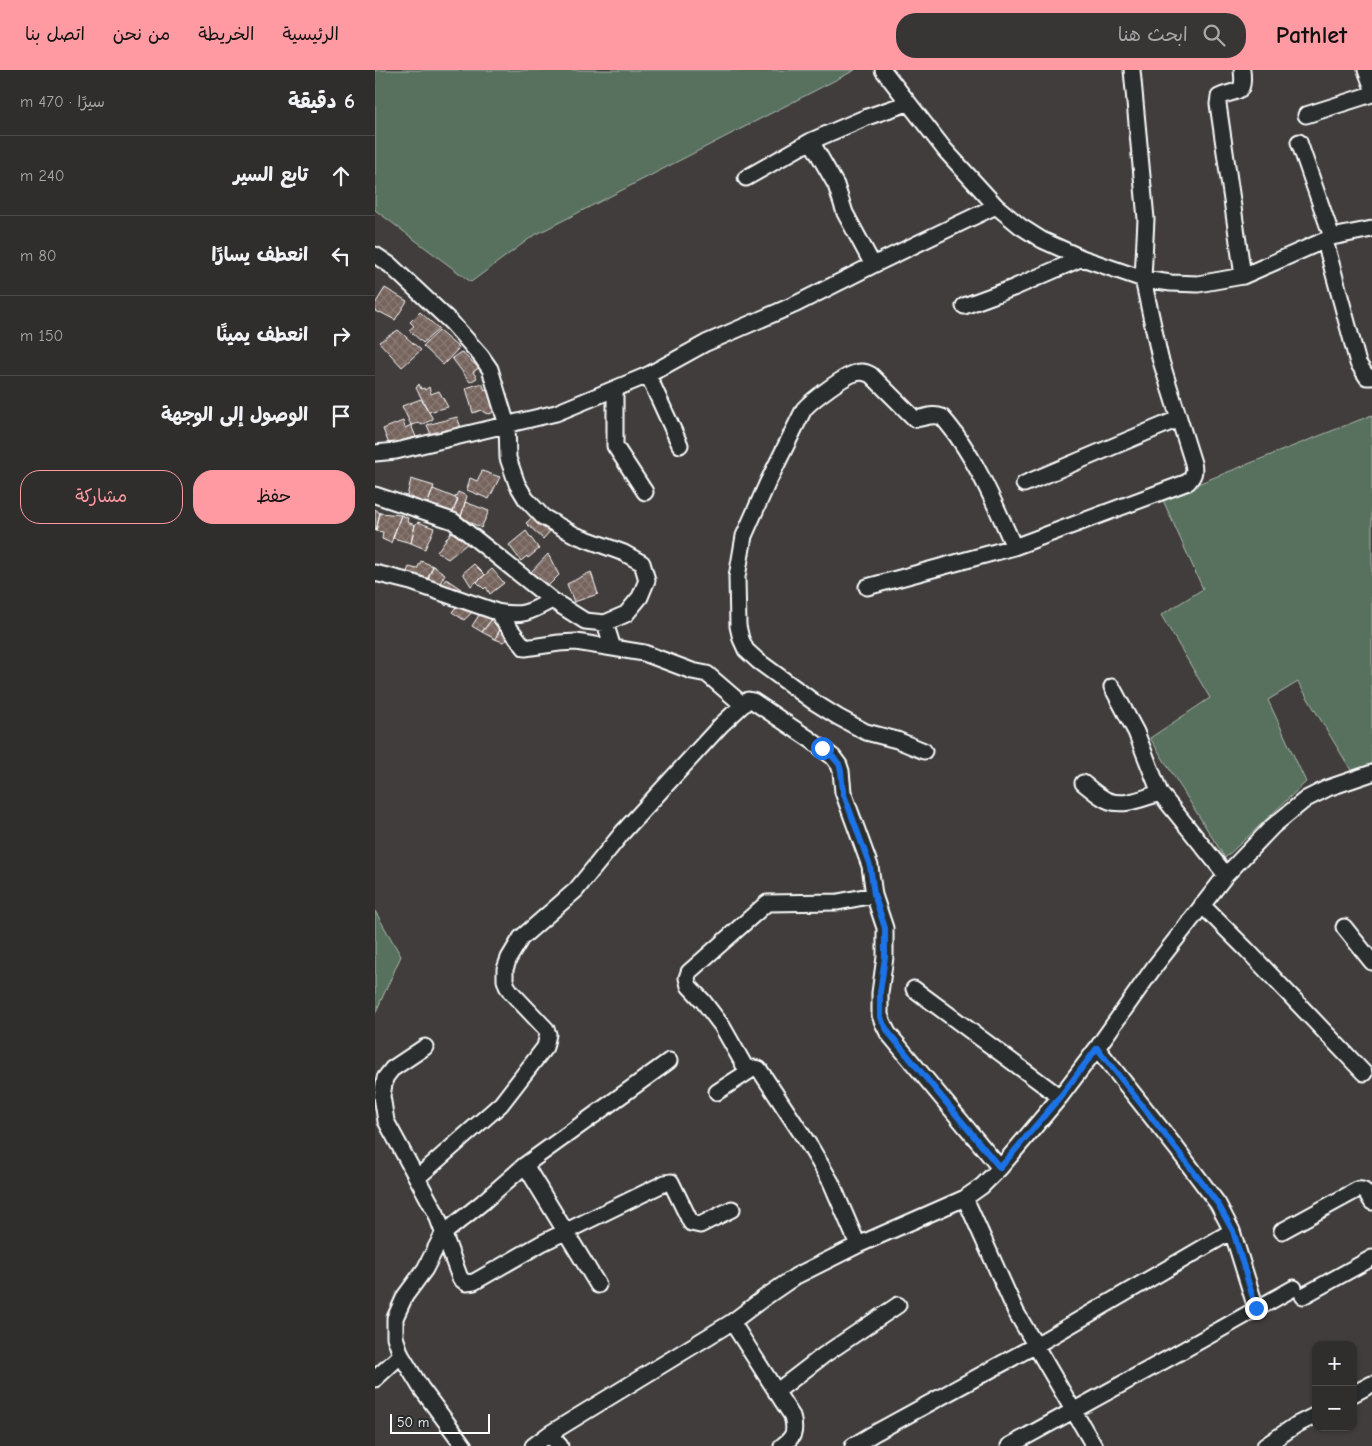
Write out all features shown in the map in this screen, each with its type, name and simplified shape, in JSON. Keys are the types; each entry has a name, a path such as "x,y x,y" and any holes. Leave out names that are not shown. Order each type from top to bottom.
{"street":[{"path":"883,70 945,150 996,206 1020,226 1042,240 1082,258 1143,279 1198,284 1243,276 1328,239 1372,229"},
{"path":"867,587 1014,547 1189,482 1195,472 1160,358 1143,279 1146,219 1132,70"},
{"path":"1242,70 1242,86 1239,90 1219,97 1218,104 1243,276"},
{"path":"1366,70 1372,86"},
{"path":"1306,115 1372,94"},
{"path":"746,178 811,141 867,117 908,103"},
{"path":"811,141 836,185 845,213 873,265"},
{"path":"1299,142 1328,239 1359,363 1367,377 1372,377"},
{"path":"375,453 396,451 556,413 648,375 706,343 796,304 996,206"},
{"path":"375,255 390,265 428,300 452,323 481,356 489,369 507,424 508,458 517,484 526,499 543,517 575,535 624,553 642,563 647,580 640,597 626,614 605,623 585,621 552,600 453,520 375,495"},
{"path":"964,306 1013,288 1082,258"},
{"path":"924,751 897,740 866,732 838,717 758,661 747,650 741,639 738,626 737,577 744,536 803,409 812,400 852,374 867,372 915,418 932,415 942,417 967,452 992,498 1014,547"},
{"path":"648,375 680,445"},
{"path":"615,389 615,446 645,492"},
{"path":"1024,484 1178,418"},
{"path":"375,573 411,582 497,612 512,615 529,612 552,600"},
{"path":"497,612 525,648 577,642 644,653 692,671 707,674 743,705"},
{"path":"605,623 613,648"},
{"path":"1112,687 1136,732 1160,793 1226,874"},
{"path":"417,1178 501,1104 545,1047 548,1034 546,1030 511,992 505,980 505,969 509,958 521,938 576,890 623,832 721,725 749,700 811,740 839,764 843,792 870,866 874,894 885,928 885,957 880,992 880,1014 883,1023 889,1033 1000,1168"},
{"path":"533,1446 549,1434 732,1322 796,1276 858,1245 965,1198 983,1186 1060,1097 1155,966 1226,874 1273,826 1306,799 1328,788 1372,773"},
{"path":"1083,783 1107,801 1115,803 1125,803 1160,793"},
{"path":"748,1072 722,1026 689,986 687,978 689,972 767,904 838,902 874,894"},
{"path":"1202,905 1364,1073"},
{"path":"1344,927 1369,953"},
{"path":"914,988 1060,1097"},
{"path":"425,1047 392,1069 385,1078 382,1096 386,1120 435,1213 460,1278 466,1283 474,1282 542,1243 665,1183 671,1182 691,1223 700,1225 732,1209"},
{"path":"1097,1048 1218,1204 1233,1231 1256,1308"},
{"path":"464,1446 421,1388 401,1355 395,1337 395,1318 405,1296 425,1269 443,1234 525,1165 669,1061"},
{"path":"717,1092 754,1068 759,1069 831,1182 858,1245"},
{"path":"525,1165 599,1285"},
{"path":"1282,1231 1360,1189 1366,1192 1372,1202"},
{"path":"965,1198 1017,1312 1094,1446"},
{"path":"853,1446 877,1440 1233,1231"},
{"path":"1009,1446 1256,1308 1299,1292 1372,1258"},
{"path":"776,1392 823,1355 899,1305"},
{"path":"732,1322 791,1416 794,1431 791,1439 781,1446"},
{"path":"375,1379 401,1355"},
{"path":"1357,1392 1372,1384"},
{"path":"1265,1446 1296,1425 1312,1417"},
{"path":"549,1434 560,1446"}],"green space":[{"path":"375,70 855,70 533,236 471,282 375,210"},
{"path":"1372,415 1372,764 1352,772 1298,682 1268,700 1306,782 1225,858 1150,738 1210,698 1161,615 1203,589 1162,498"},
{"path":"375,911 401,956 375,1014"}],"building":[{"path":"385,288 407,301 395,320 375,311 375,304"},
{"path":"420,312 439,329 423,343 409,330 414,326 410,322"},
{"path":"398,330 421,350 402,367 379,342"},
{"path":"439,331 459,348 443,365 423,346"},
{"path":"461,352 479,368 473,372 477,378 470,382 452,358"},
{"path":"482,383 485,390 488,388 494,408 492,413 489,414 481,410 473,413 466,388"},
{"path":"419,384 421,389 424,388 425,390 429,387 431,394 439,391 448,407 429,412 416,388"},
{"path":"421,399 433,419 422,425 419,423 411,425 402,406"},
{"path":"457,417 462,430 433,439 427,425"},
{"path":"403,421 405,428 411,425 416,437 389,444 383,429"},
{"path":"482,471 500,477 489,499 467,490 470,478 477,481"},
{"path":"411,479 434,486 426,508 406,500"},
{"path":"433,489 458,499 452,514 427,505"},
{"path":"458,492 467,496 461,517 452,514 458,499 455,498"},
{"path":"465,502 489,511 481,528 461,517"},
{"path":"375,509 380,513 376,531 375,530"},
{"path":"380,513 401,515 391,543 382,539 383,532 376,531"},
{"path":"536,514 553,528 543,539 526,523"},
{"path":"401,515 408,518 407,522 415,525 411,543 393,538"},
{"path":"418,522 434,528 425,549 411,543 415,525"},
{"path":"526,531 539,549 521,561 509,545"},
{"path":"451,532 468,543 448,559 437,552"},
{"path":"548,554 559,575 548,586 548,593 530,573"},
{"path":"421,561 433,566 424,588 404,578 409,567 417,569"},
{"path":"474,564 485,575 471,586 463,573"},
{"path":"433,566 445,574 434,594 424,588"},
{"path":"492,569 504,583 490,594 486,587 484,589 477,582"},
{"path":"591,572 598,594 574,602 567,584"},
{"path":"446,579 461,589 446,606 434,594"},
{"path":"466,594 480,605 464,620 452,612"},
{"path":"473,611 493,618 482,632 472,626 479,615"},
{"path":"493,618 503,624 495,639 482,632"},
{"path":"503,624 523,631 503,642 495,639"}],"route":[{"path":"822,748 839,764 843,781 843,792 870,866 874,894 885,928 885,957 880,992 880,1014 889,1033 1000,1168 1060,1097 1097,1048 1218,1204 1233,1231 1256,1308"}]}
